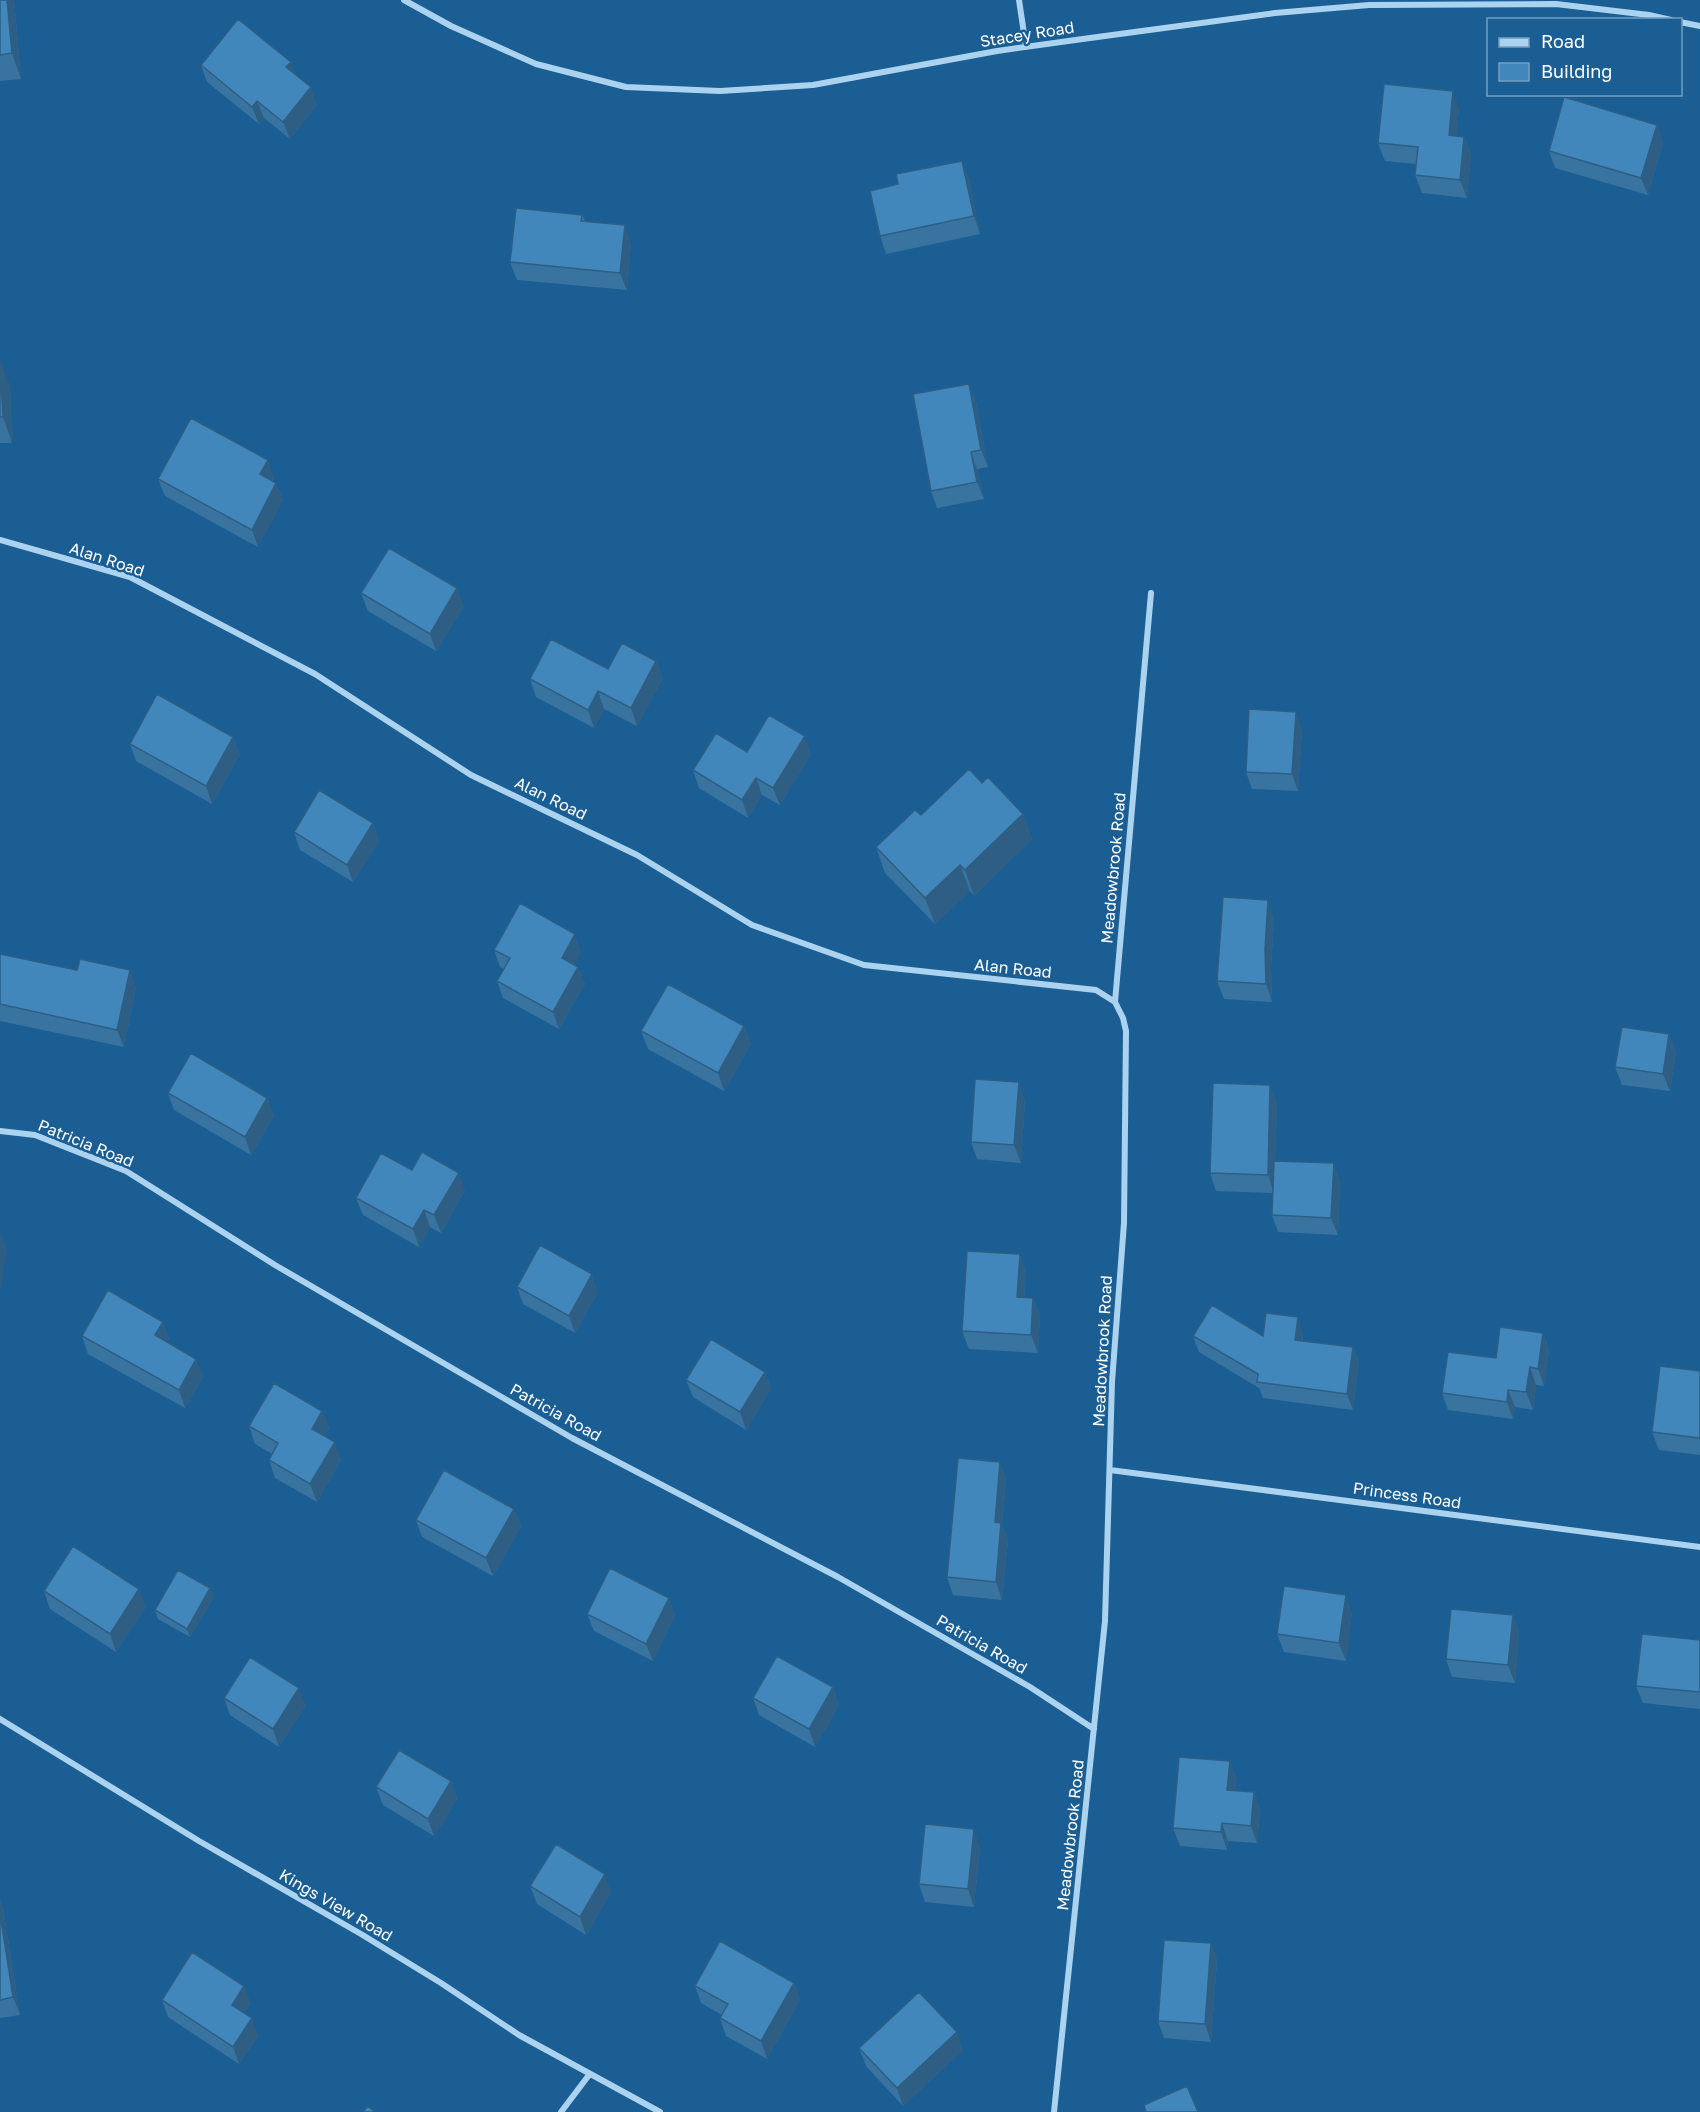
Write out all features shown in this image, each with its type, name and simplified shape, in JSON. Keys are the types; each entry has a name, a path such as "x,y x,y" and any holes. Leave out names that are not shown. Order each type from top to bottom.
{"street":[{"name":"Stacey Road","path":"404,0 451,26 536,64 626,87 720,91 813,85 1026,47 1275,13 1369,5 1556,4 1662,18"},
{"path":"1018,0 1026,47"},
{"path":"1682,22 1700,26"},
{"name":"Alan Road","path":"0,540 130,578 140,583 315,674 471,775 637,855 753,925 864,965 1096,990 1115,1002"},
{"name":"Meadowbrook Road","path":"1054,2112 1105,1621 1112,1382 1124,1223 1124,1050 1126,1031 1123,1018 1115,1002 1151,593"},
{"name":"Patricia Road","path":"0,1131 35,1136 126,1171 275,1265 572,1438 838,1577 1030,1687 1094,1729"},
{"name":"Princess Road","path":"1110,1470 1700,1548"},
{"name":"Kings View Road","path":"0,1719 199,1841 361,1934 441,1983 519,2035 660,2112"},
{"path":"561,2112 589,2075"}],"building":[{"path":"0,0 7,0 12,53 0,55"},
{"path":"238,19 291,62 286,67 311,87 283,122 257,101 252,107 201,65"},
{"path":"1384,84 1453,91 1449,135 1464,137 1460,180 1415,175 1418,147 1378,143"},
{"path":"1564,97 1657,125 1641,178 1549,151"},
{"path":"962,161 974,216 880,236 870,191 898,184 896,174"},
{"path":"516,208 582,215 581,221 625,225 620,273 510,262"},
{"path":"0,361 3,417 0,417"},
{"path":"969,384 981,450 971,452 977,482 931,491 913,394"},
{"path":"191,418 268,460 260,474 276,483 252,530 158,479"},
{"path":"389,548 457,588 430,634 361,593"},
{"path":"551,639 608,669 622,643 656,661 631,708 598,691 588,710 530,679"},
{"path":"157,694 233,737 206,786 130,744"},
{"path":"1249,709 1296,712 1292,774 1246,772"},
{"path":"769,715 805,736 773,788 756,778 742,800 693,770 716,733 747,752"},
{"path":"969,769 982,783 988,777 1023,814 965,870 960,865 925,898 876,847 915,810 921,815"},
{"path":"319,790 373,823 347,865 294,832"},
{"path":"1223,897 1268,900 1265,949 1266,984 1217,981"},
{"path":"520,903 575,934 562,958 578,967 553,1012 497,981 510,958 494,950"},
{"path":"0,954 77,970 80,959 130,970 117,1030 0,1004"},
{"path":"668,984 744,1026 718,1073 641,1031"},
{"path":"1622,1027 1669,1034 1663,1074 1615,1067"},
{"path":"191,1053 267,1098 245,1137 168,1093"},
{"path":"975,1079 1019,1082 1014,1145 971,1142"},
{"path":"1213,1083 1270,1085 1268,1175 1210,1173"},
{"path":"422,1152 459,1173 434,1215 424,1210 413,1229 356,1198 381,1153 412,1170"},
{"path":"1274,1161 1334,1163 1331,1218 1272,1215"},
{"path":"540,1245 592,1274 569,1316 517,1287"},
{"path":"967,1251 1020,1254 1017,1297 1033,1298 1031,1335 962,1331"},
{"path":"108,1290 163,1322 155,1335 196,1359 179,1390 82,1336"},
{"path":"1212,1305 1263,1336 1266,1313 1298,1317 1295,1340 1353,1347 1347,1394 1257,1382 1258,1374 1193,1336"},
{"path":"1500,1327 1543,1333 1538,1369 1530,1367 1526,1392 1508,1390 1507,1402 1442,1393 1448,1352 1496,1358"},
{"path":"711,1339 765,1372 740,1412 686,1380"},
{"path":"1660,1366 1700,1371 1700,1438 1652,1432"},
{"path":"274,1383 322,1411 312,1429 335,1442 310,1484 269,1460 278,1443 249,1426"},
{"path":"958,1458 1000,1462 995,1522 1001,1523 996,1582 947,1577"},
{"path":"444,1470 514,1509 486,1558 416,1520"},
{"path":"73,1546 139,1589 110,1634 44,1591"},
{"path":"610,1568 669,1598 646,1644 587,1614"},
{"path":"178,1570 210,1588 187,1629 155,1610"},
{"path":"1284,1586 1346,1595 1339,1643 1277,1634"},
{"path":"1451,1609 1513,1615 1508,1665 1446,1659"},
{"path":"1642,1634 1700,1640 1700,1692 1636,1686"},
{"path":"777,1656 833,1687 809,1729 753,1698"},
{"path":"250,1657 299,1688 273,1729 224,1698"},
{"path":"399,1750 451,1781 428,1819 376,1787"},
{"path":"1179,1757 1230,1761 1227,1790 1254,1792 1251,1826 1222,1823 1221,1832 1173,1828"},
{"path":"925,1824 974,1829 968,1889 919,1884"},
{"path":"556,1844 605,1874 580,1917 530,1886"},
{"path":"0,1913 13,1997 0,2000"},
{"path":"1164,1940 1211,1943 1205,2024 1158,2021"},
{"path":"720,1941 794,1983 761,2041 720,2018 728,2004 695,1986"},
{"path":"192,1952 244,1986 232,2005 252,2018 233,2047 162,2000"},
{"path":"919,1992 957,2032 897,2088 859,2048"},
{"path":"1187,2086 1198,2112 1146,2112 1144,2105"},
{"path":"368,2106 375,2112 363,2112"}]}
